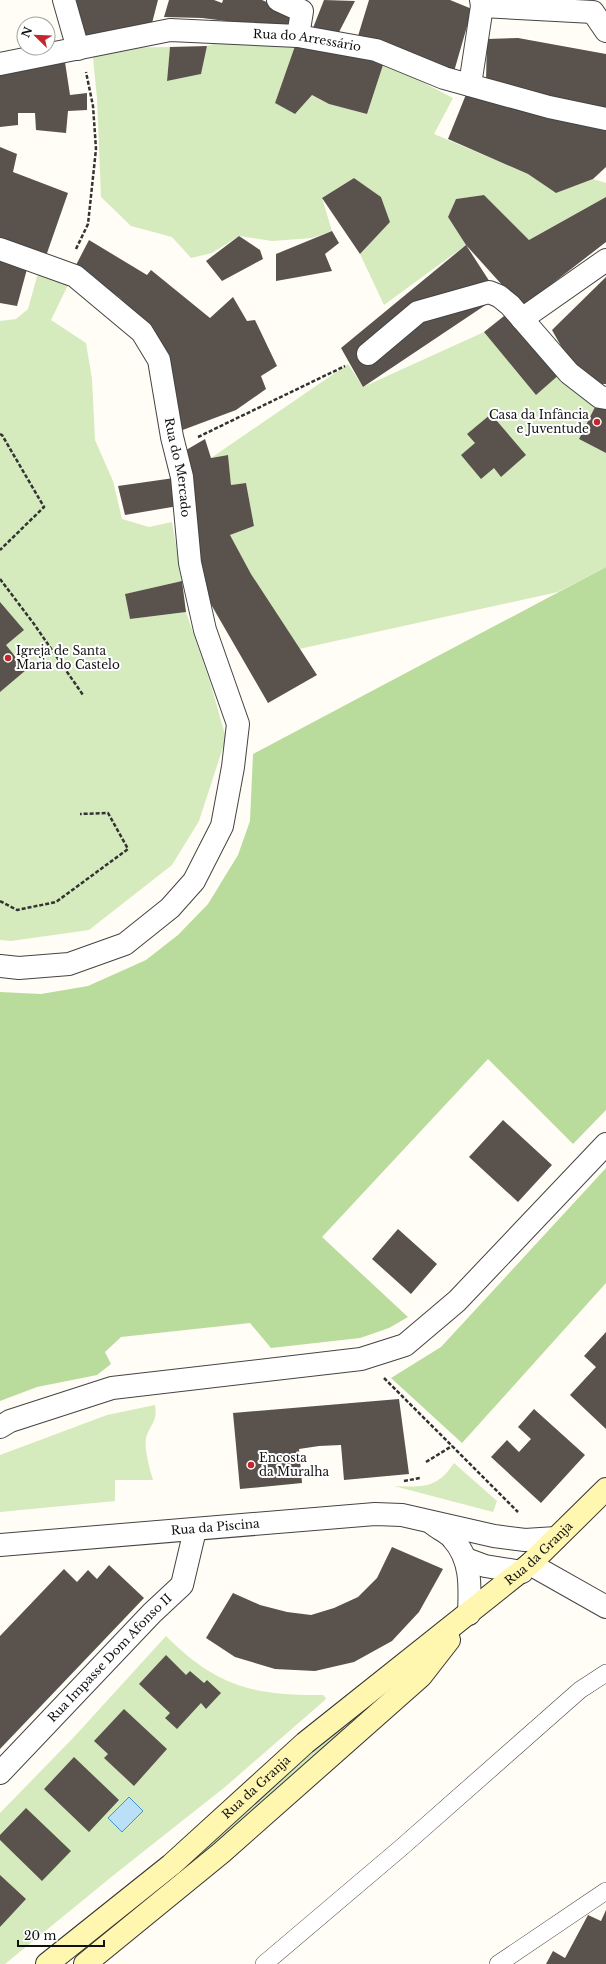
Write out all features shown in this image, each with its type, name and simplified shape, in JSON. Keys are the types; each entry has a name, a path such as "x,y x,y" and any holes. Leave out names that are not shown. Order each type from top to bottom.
{"main road":[{"name":"Rua da Granja","path":"47,1964 156,1876 305,1743 526,1568 606,1489"},
{"name":"Rua da Granja","path":"85,1964 221,1853 421,1676 469,1614"}],"street":[{"path":"64,0 78,49"},
{"path":"278,0 302,11 298,36"},
{"path":"470,85 482,3 600,6 606,31"},
{"name":"Rua do Arressário","path":"0,64 170,30 298,36 376,50 444,78 549,107 606,119"},
{"name":"Rua do Mercado","path":"0,249 75,276 142,332 159,360 175,448 182,477 190,563 203,623 238,724 233,767 222,826 194,881 170,908 125,944 69,964 19,968 0,966"},
{"path":"522,319 606,260"},
{"path":"368,354 418,312 489,292 499,296 522,319 569,372 603,397"},
{"path":"0,1427 10,1422 112,1388 361,1359 405,1345 457,1301 606,1144"},
{"name":"Rua da Piscina","path":"9,1544 56,1542 375,1514 402,1516 430,1523 525,1540 556,1538"},
{"path":"430,1523 453,1538 466,1559 470,1584 469,1614"},
{"name":"Rua Impasse Dom Afonso II","path":"0,1773 152,1613 182,1584 195,1530"},
{"path":"0,1562 9,1544"},
{"path":"466,1559 485,1566 526,1568 606,1607"},
{"path":"62,1964 134,1908 151,1890 156,1876"}],"lane":[{"path":"264,1964 402,1847 580,1690 606,1673"},
{"path":"498,1964 606,1891"}],"path":[{"path":"64,273 88,224 96,149 93,106 87,76 78,49"},
{"path":"175,448 368,354"},
{"path":"0,434 44,507 0,550"},
{"path":"0,579 34,624 83,695"},
{"path":"0,901 17,910 56,902 128,849 108,813 80,814"},
{"path":"382,1376 521,1516"},
{"path":"426,1462 452,1446"},
{"path":"404,1481 420,1478"}],"green space":[{"path":"219,42 259,46 295,46 275,103 295,114 312,95 329,104 367,114 384,62 453,98 434,134 528,174 556,193 593,179 606,183 606,197 529,240 484,195 456,199 448,217 466,245 384,305 360,254 390,222 381,197 354,178 322,198 332,231 312,238 272,241 239,236 212,253 191,258 172,237 131,226 101,197 97,98 92,48 170,47 167,81 201,74 207,46"},
{"path":"38,273 69,283 51,320 86,343 92,379 95,440 113,481 122,519 149,527 172,522 182,581 125,594 130,619 186,612 210,682 226,738 199,821 172,865 89,930 11,941 0,940 0,321 16,319 28,309"},
{"path":"484,332 561,373 597,403 579,439 606,453 606,567 558,592 299,649 251,574 230,535 254,526 246,483 231,485 228,455 211,458 348,364 363,387"},
{"path":"606,567 606,1110 573,1144 488,1059 322,1237 408,1317 389,1328 360,1338 271,1348 250,1323 121,1337 105,1352 111,1364 97,1375 37,1387 0,1401 0,992 41,994 88,986 146,960 178,935 208,904 238,855 250,821 253,754"},
{"path":"606,1168 606,1283 462,1443 391,1378 441,1347"},
{"path":"155,1405 155,1419 146,1438 146,1448 153,1480 115,1480 115,1501 0,1512 0,1455 107,1415"},
{"path":"454,1463 497,1501 493,1512 394,1486 428,1485 441,1478"},
{"path":"166,1636 184,1653 202,1666 219,1677 237,1685 276,1693 323,1695 326,1698 225,1787 5,1964 0,1964 0,1813 74,1737"},
{"path":"343,1726 344,1729 335,1738 185,1872 179,1874 176,1872 300,1760"}],"water":[{"path":"129,1797 143,1811 122,1832 108,1818"}],"building":[{"path":"73,0 158,0 151,27 83,38"},
{"path":"169,0 214,0 222,3 223,0 262,0 294,14 289,29 202,18 164,17"},
{"path":"324,0 355,1 338,34 313,28"},
{"path":"369,0 450,0 472,9 453,75 358,36"},
{"path":"518,38 606,54 606,167 593,179 556,193 528,174 448,139 467,92 486,81 487,39"},
{"path":"207,46 201,74 167,81 170,47"},
{"path":"295,46 384,62 367,114 329,104 312,95 295,114 275,103"},
{"path":"65,62 70,95 87,93 87,110 68,111 66,133 36,130 35,113 18,113 18,125 0,127 0,75"},
{"path":"0,147 17,154 13,172 68,193 46,256 0,240"},
{"path":"354,178 381,197 390,222 360,254 322,198"},
{"path":"484,195 529,240 606,197 606,242 522,307 466,245 448,217 456,199"},
{"path":"332,231 339,243 325,254 332,271 276,281 276,254"},
{"path":"239,236 260,250 263,259 222,281 206,261"},
{"path":"89,240 147,275 151,270 210,318 233,297 247,321 255,320 277,366 261,376 266,389 236,410 180,431 163,346 120,298 76,265"},
{"path":"466,245 499,296 363,387 341,348"},
{"path":"0,260 27,269 17,306 0,303"},
{"path":"606,277 606,384 594,384 575,371 552,330"},
{"path":"509,312 561,373 536,395 484,332"},
{"name":"Casa da Infância e Juventude","path":"597,403 606,405 606,453 579,439"},
{"path":"491,414 526,455 501,477 494,468 481,479 461,455 475,443 467,434"},
{"path":"205,439 211,458 228,455 231,485 246,483 254,526 230,535 251,574 317,675 268,703 205,594 181,453"},
{"path":"174,478 178,506 125,515 118,486"},
{"path":"182,581 186,612 130,619 125,594"},
{"name":"Igreja de Santa Maria do Castelo","path":"0,602 24,630 6,645 26,670 0,692"},
{"path":"503,1120 552,1165 518,1202 469,1157"},
{"path":"398,1229 437,1264 411,1294 372,1259"},
{"path":"606,1332 606,1429 570,1395 596,1367 584,1356"},
{"path":"399,1399 409,1474 344,1480 341,1445 319,1446 299,1449 302,1483 240,1489 233,1413"},
{"path":"534,1409 585,1455 541,1503 491,1457 507,1440 519,1452 531,1439 518,1427"},
{"path":"392,1547 443,1569 419,1612 392,1641 354,1662 315,1671 275,1669 235,1657 206,1638 233,1593 260,1605 287,1612 311,1615 334,1608 358,1597 377,1578"},
{"path":"109,1565 144,1598 0,1749 0,1636 64,1569 77,1582 88,1570 97,1579"},
{"path":"166,1655 186,1675 190,1671 204,1683 207,1680 221,1693 206,1709 201,1703 177,1729 165,1718 170,1713 139,1684"},
{"path":"124,1709 167,1749 134,1786 104,1758 108,1754 94,1741"},
{"path":"74,1757 119,1800 89,1832 44,1789"},
{"path":"26,1808 71,1851 42,1881 0,1840 0,1835"},
{"path":"0,1875 26,1899 0,1927"},
{"path":"606,1910 606,1964 546,1964 553,1951 565,1958 588,1915 601,1921"}],"place":[{"name":"Casa da Infância e Juventude","path":"597,422"},
{"name":"Igreja de Santa Maria do Castelo","path":"8,658"},
{"name":"Encosta da Muralha","path":"251,1465"}]}
